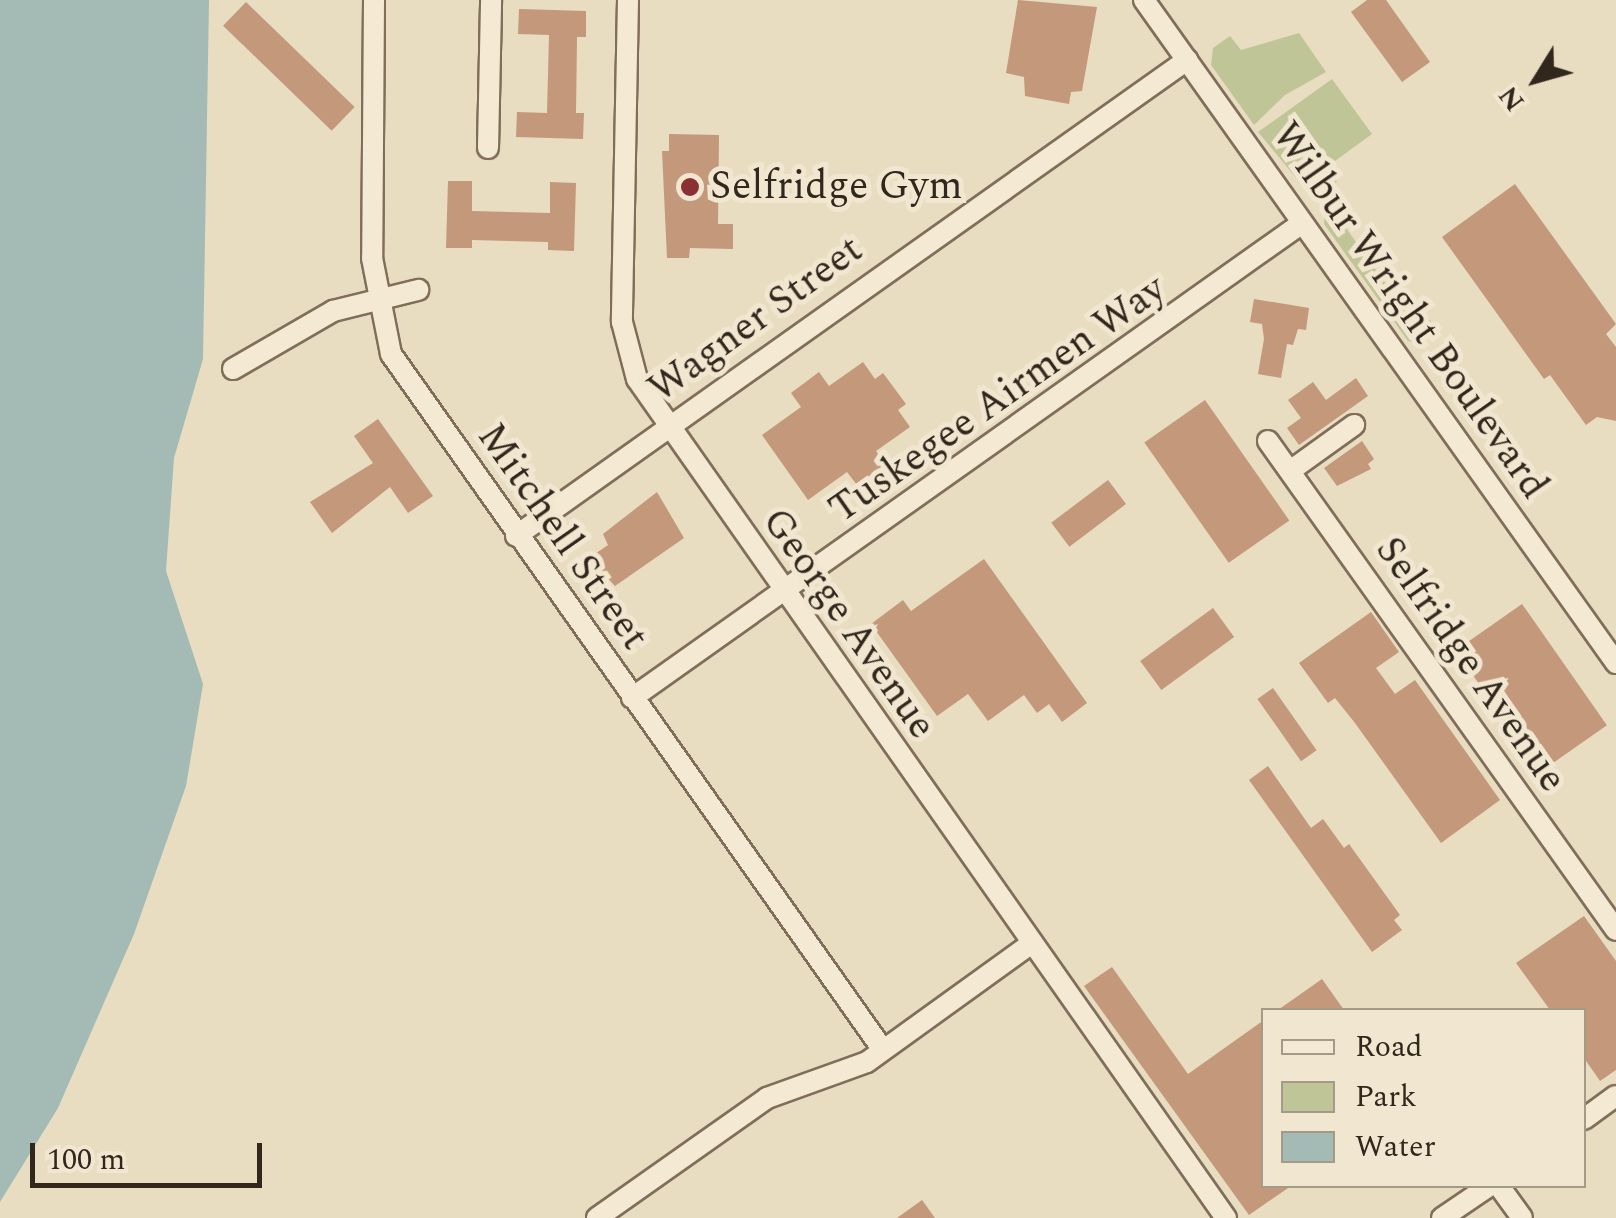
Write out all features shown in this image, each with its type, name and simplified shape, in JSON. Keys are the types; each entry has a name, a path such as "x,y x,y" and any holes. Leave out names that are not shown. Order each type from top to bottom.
{"street":[{"name":"Mitchell Street","path":"374,0 376,295 391,354 883,1050"},
{"path":"488,148 491,0"},
{"name":"George Avenue","path":"628,0 622,322 637,380 666,427 1226,1218"},
{"name":"Wilbur Wright Boulevard","path":"1144,0 1616,663"},
{"name":"Wagner Street","path":"516,536 1186,60"},
{"name":"Tuskegee Airmen Way","path":"632,698 1302,222"},
{"path":"233,370 332,311 376,295 418,290"},
{"path":"1290,471 1354,424"},
{"name":"Selfridge Avenue","path":"1268,441 1616,930"},
{"path":"597,1218 767,1098 794,1083 851,1072 1032,944"},
{"path":"1586,1117 1616,1096"},
{"path":"1442,1218 1485,1188"},
{"path":"1500,1188 1522,1218"}],"green space":[{"path":"1299,33 1326,72 1285,95 1254,125 1211,65 1213,48 1230,36 1241,50"},
{"path":"1332,79 1372,134 1328,166 1337,182 1312,197 1258,132"},
{"path":"1345,203 1336,214 1414,323 1425,317 1431,321 1430,333 1419,343 1408,341 1324,224 1325,211"}],"water":[{"path":"0,0 209,0 203,359 174,458 166,571 203,684 186,786 134,934 58,1108 0,1202"}],"building":[{"path":"1018,0 1097,7 1082,91 1071,92 1069,104 1025,96 1024,77 1006,73"},
{"path":"1367,0 1386,0 1430,62 1402,82 1351,12"},
{"path":"246,2 355,107 332,131 223,26"},
{"path":"519,9 586,11 586,37 577,37 576,113 584,113 583,139 516,137 517,112 547,113 549,35 518,34"},
{"name":"Selfridge Gym","path":"669,134 719,135 718,224 733,224 733,249 690,248 689,258 667,258 662,151 669,151"},
{"path":"448,181 472,181 472,211 550,213 550,182 576,183 574,251 548,250 548,242 472,240 472,248 446,248"},
{"path":"1515,184 1616,324 1606,334 1616,347 1616,421 1597,417 1586,425 1550,375 1544,379 1442,237"},
{"path":"1254,299 1309,308 1306,330 1298,329 1293,345 1287,344 1281,378 1258,374 1264,339 1262,324 1250,322"},
{"path":"863,362 875,379 883,373 906,404 898,410 910,427 876,451 885,464 857,485 847,472 808,500 762,435 801,407 791,393 819,372 829,386"},
{"path":"1356,378 1368,396 1299,445 1287,428 1301,418 1288,400 1313,382 1326,400"},
{"path":"1205,400 1289,520 1229,563 1144,442"},
{"path":"378,419 433,496 408,513 390,487 332,533 310,502 373,463 354,436"},
{"path":"1362,441 1374,459 1368,464 1371,469 1337,486 1324,468"},
{"path":"1108,480 1126,504 1069,547 1051,523"},
{"path":"657,492 684,538 615,586 589,558 608,545 603,534"},
{"path":"984,559 1087,703 1062,722 1049,704 1037,713 1024,695 988,721 968,694 937,716 871,624 903,600 911,611"},
{"path":"1522,604 1607,725 1541,772 1456,650"},
{"path":"1213,608 1234,637 1161,690 1140,661"},
{"path":"1371,612 1399,652 1376,668 1395,694 1415,680 1500,800 1441,843 1355,723 1335,698 1328,703 1299,663"},
{"path":"1273,688 1317,750 1301,761 1257,699"},
{"path":"1268,766 1311,828 1323,819 1344,848 1349,844 1400,915 1394,920 1402,930 1372,952 1249,780"},
{"path":"1584,916 1616,961 1616,1070 1600,1081 1586,1061 1586,1008 1549,1008 1516,963"},
{"path":"1112,967 1188,1074 1261,1022 1261,1188 1288,1188 1249,1215 1084,986"},
{"path":"1322,979 1343,1008 1281,1008"},
{"path":"922,1200 935,1218 897,1218"}],"place":[{"name":"Selfridge Gym","path":"690,187"}]}
